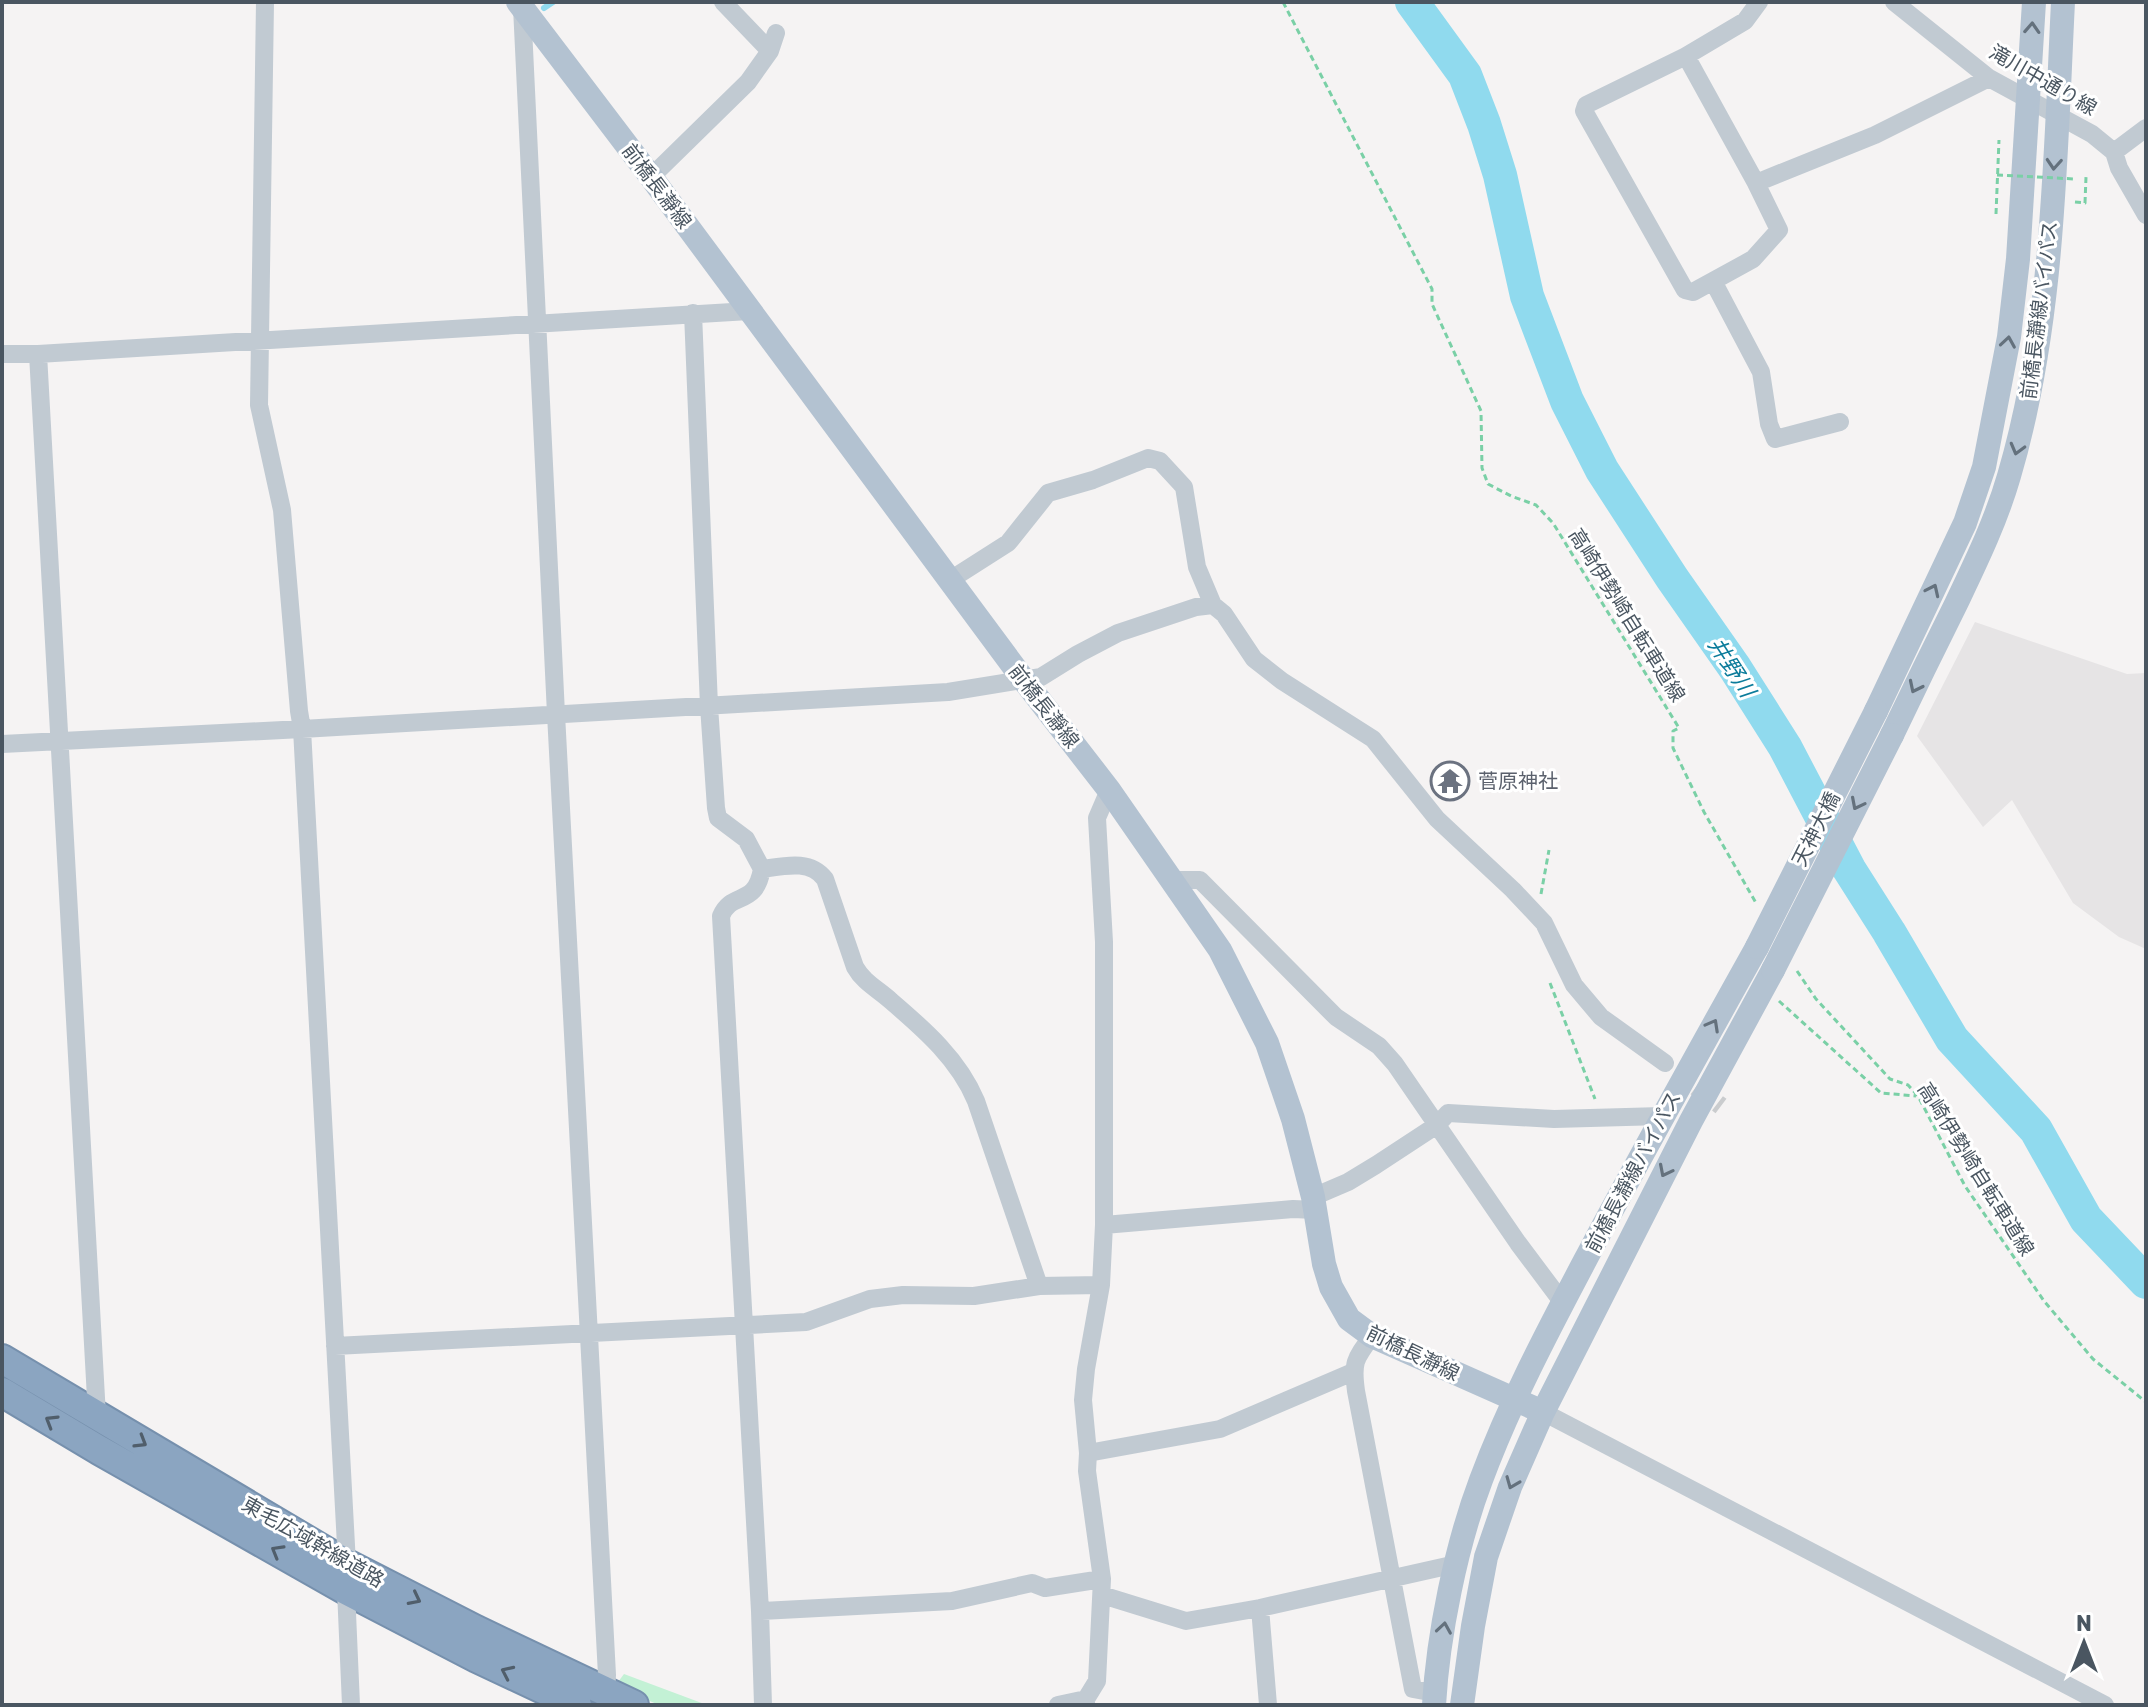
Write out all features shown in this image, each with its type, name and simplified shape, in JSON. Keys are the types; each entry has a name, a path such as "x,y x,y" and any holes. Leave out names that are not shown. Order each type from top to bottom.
{"highway":[{"name":"東毛広域幹線道路","path":"2,1359 477,1658 577,1705"},
{"name":"東毛広域幹線道路","path":"2,1392 99,1450 346,1577 476,1630 634,1705"}],"main road":[{"name":"前橋長瀞線バイパス","path":"1876,711 1965,523 1984,467 2013,306 2034,2"},
{"name":"前橋長瀞線バイパス","path":"1892,735 1990,533 2030,400 2047,260 2063,2"},
{"name":"前橋長瀞線","path":"520,5 1109,790 1200,917 1267,1043 1293,1119 1314,1204 1324,1264 1331,1287 1349,1319 1372,1336 1543,1412"},
{"name":"天神大橋","path":"1757,947 1876,711"},
{"name":"天神大橋","path":"1783,968 1892,735"},
{"name":"前橋長瀞線バイパス","path":"1513,1400 1662,1116 1757,947"},
{"name":"前橋長瀞線バイパス","path":"1543,1412 1696,1111 1783,968"},
{"path":"1434,1699 1443,1628 1456,1564 1480,1482 1513,1400"},
{"path":"1462,1705 1486,1557 1510,1487 1543,1412"}],"street":[{"path":"265,2 259,405 282,510 302,729 351,1705"},
{"path":"723,2 770,51"},
{"path":"1686,56 1779,230 1753,259 1693,292 1685,290 1584,111 1586,105 1686,56 1745,21 1759,2"},
{"name":"滝川中通り線","path":"1894,2 1989,78 2092,134 2114,152 2119,168 2146,215"},
{"path":"520,5 606,1693"},
{"path":"651,177 732,99 761,66 776,33"},
{"path":"1756,183 1875,135 1989,78"},
{"path":"2114,152 2146,128"},
{"path":"1713,281 1761,372 1769,424 1775,439 1840,422"},
{"path":"2,354 749,311"},
{"path":"693,313 716,808 718,818 746,839 762,869 757,887 750,894 730,903 721,916 763,1705"},
{"path":"38,354 97,1416"},
{"path":"950,580 1008,543 1048,493 1093,480 1148,458 1160,461 1184,487 1197,567 1213,605 1224,614 1254,659 1282,681 1373,739 1437,819 1544,923 1574,985 1601,1017 1665,1063"},
{"path":"2,744 948,692 1041,677 1118,633 1196,607 1213,605"},
{"path":"1058,1705 1086,1702 1097,1681 1102,1587 1087,1471 1083,1400 1101,1285 1104,1225 1104,942 1097,818 1109,790"},
{"path":"762,869 800,865 819,870 861,978 890,999 959,1068 976,1101 1039,1286"},
{"path":"1171,880 1200,880 1336,1017 1379,1046 1416,1093 1518,1243 1563,1303"},
{"path":"1104,1225 1293,1209 1314,1204 1437,1125 1448,1113 1554,1119 1662,1116"},
{"path":"335,1346 744,1327 806,1322 870,1299 903,1295 974,1296 1039,1286 1101,1285"},
{"path":"1372,1336 1356,1358 1353,1372 1413,1689 1434,1699"},
{"path":"1088,1453 1220,1429 1353,1372"},
{"path":"1543,1412 2105,1705"},
{"path":"760,1611 952,1601 1032,1583 1045,1588 1102,1587 1186,1621 1260,1608 1456,1564"},
{"path":"1260,1608 1268,1705"}],"path":[{"name":"高崎伊勢崎自転車道線","path":"1283,2 1432,289 1432,304 1481,411 1482,468 1488,484 1536,505 1553,523 1679,728 1673,731 1673,748 1704,812 1756,903"},
{"path":"1996,214 1999,140"},
{"path":"1997,175 2075,179"},
{"path":"2075,202 2085,203 2086,177"},
{"name":"高崎伊勢崎自転車道線","path":"1783,968 1890,1079 1908,1085 1918,1096 1965,1186 2044,1301 2093,1359 2146,1402"},
{"path":"1773,996 1881,1093 1918,1096"}],"shaded area":[{"path":"1975,622 2127,674 2146,673 2146,949 2119,937 2073,903 2012,800 1983,827 1917,736"}],"green space":[{"path":"624,1674 707,1705 659,1705 615,1686"}],"waterway":[{"path":"544,8 553,2"},
{"name":"井野川","path":"1412,2 1465,75 1500,175 1527,296 1567,401 1602,470 1785,747 1849,869 1952,1039 2036,1130 2086,1219 2146,1282"}],"tunnel":[{"path":"1696,1087 1721,1106"}],"place":[{"name":"菅原神社","path":"1450,781"}]}
